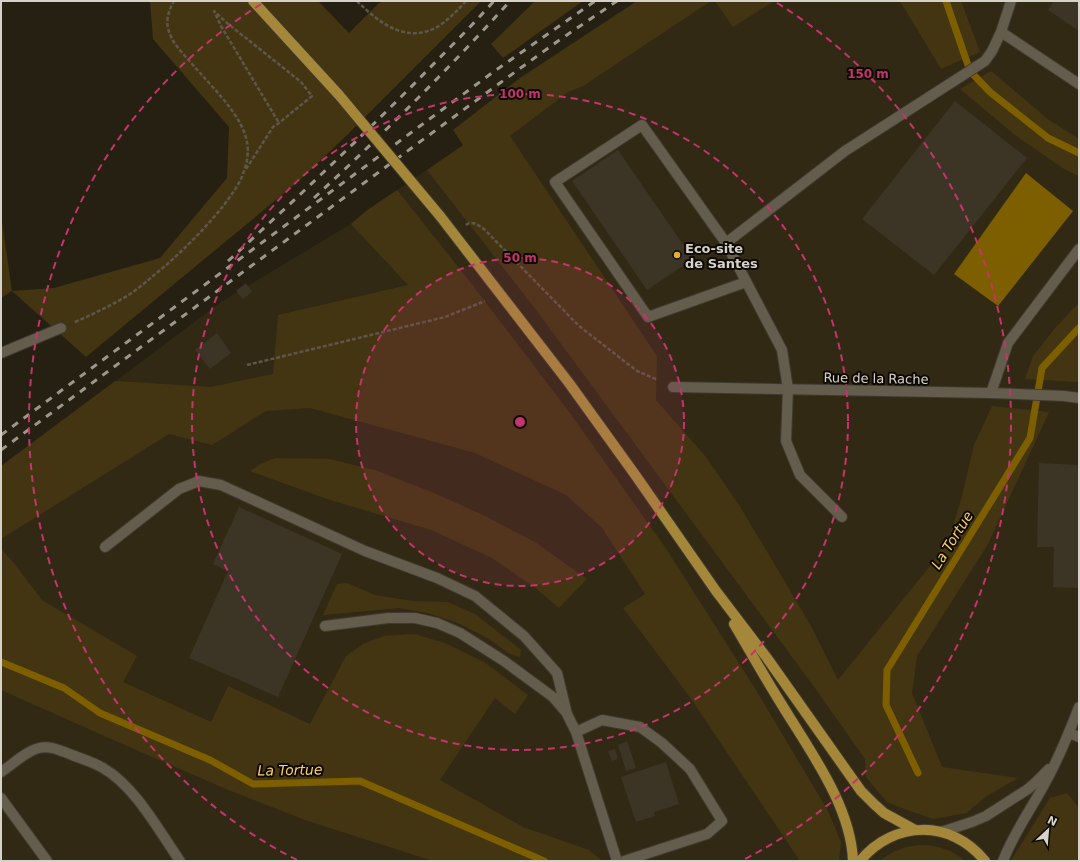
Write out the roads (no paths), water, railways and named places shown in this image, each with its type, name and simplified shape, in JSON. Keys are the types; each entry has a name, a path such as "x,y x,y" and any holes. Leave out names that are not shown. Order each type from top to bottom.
{"main road":[{"path":"253,1 339,95 440,216 569,383 716,591 767,658 862,791 884,813 916,830"},
{"path":"716,591 832,789 850,836 853,861"},
{"path":"860,861 872,848 884,840 897,834 916,830 933,830 950,835 975,849 985,861"}],"street":[{"path":"726,243 846,151 985,61 992,51 1001,32 1011,1"},
{"path":"1001,32 1079,84"},
{"path":"746,282 648,317 556,182 642,125 726,243 782,350 788,389 786,441 800,475 842,517"},
{"path":"991,393 1008,343 1079,249"},
{"path":"1,353 61,328"},
{"name":"Rue de la Rache","path":"673,387 1010,393 1079,398"},
{"path":"105,547 179,489 199,481 221,485 365,551 437,578 475,596 524,636 557,673 567,714 576,732 617,861"},
{"path":"325,626 388,618 415,618 437,623 460,633 504,661 553,697 567,714"},
{"path":"1003,861 1013,840 1045,784 1069,733 1079,707"},
{"path":"576,732 602,720 640,726 662,743 690,770 722,821 707,834 624,861"},
{"path":"1069,733 1079,737"},
{"path":"1,772 32,750 46,747 54,748 103,768 122,782 136,798 180,861"},
{"path":"941,832 979,819 1019,795 1046,772 1058,756"},
{"path":"1,798 46,861"}],"waterway":[{"path":"946,1 970,71 990,92 1048,138 1079,153"},
{"name":"La Tortue","path":"918,773 886,705 887,670 1030,438 1042,368 1079,328"},
{"name":"La Tortue","path":"1,662 64,688 100,713 210,760 253,784 360,781 544,861"}],"railway":[{"path":"228,261 370,128 494,1"},
{"path":"314,198 414,102 510,1"},
{"path":"1,435 496,70 595,1"},
{"path":"1,450 504,80 617,1"}],"place":[{"name":"Eco-site de Santes","path":"677,255"}]}
